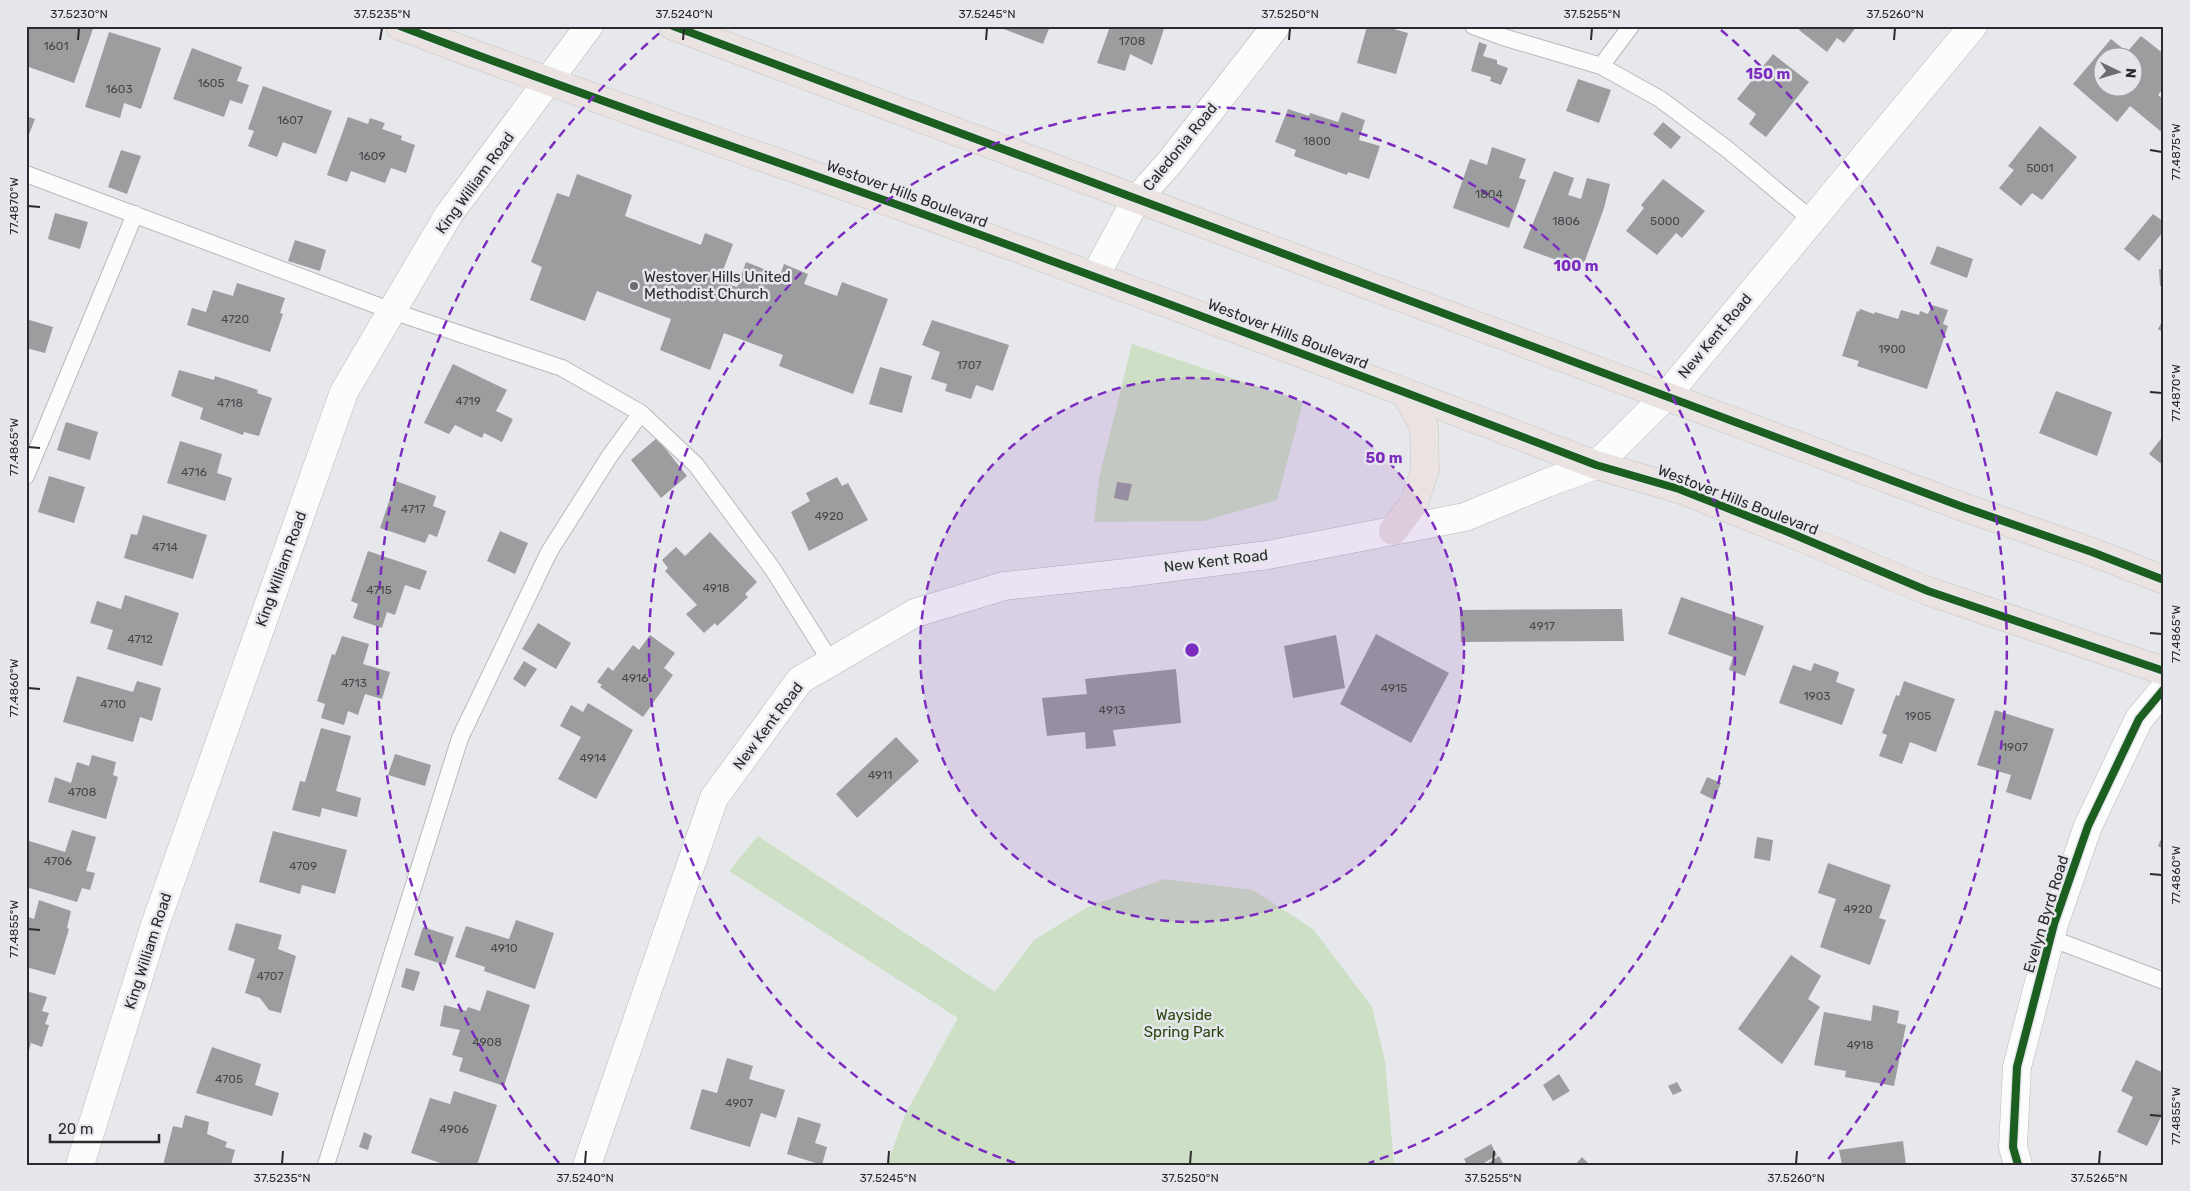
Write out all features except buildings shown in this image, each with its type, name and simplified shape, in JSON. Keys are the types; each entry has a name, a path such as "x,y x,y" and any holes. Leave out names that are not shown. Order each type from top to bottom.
{"main road":[{"name":"Westover Hills Boulevard","path":"400,26 548,83 674,125 1095,276 1596,465 1679,489 1788,532 1928,591 2164,671"},
{"path":"673,26 1136,200 2164,580"},
{"path":"1394,531 1414,503 1425,470 1424,426 1405,393"}],"street":[{"name":"King William Road","path":"80,1165 155,924 344,392 449,214 589,26"},
{"name":"Caledonia Road","path":"1095,276 1136,200 1170,162 1276,26"},
{"name":"New Kent Road","path":"587,1165 714,798 800,680 915,613 1004,586 1268,555 1465,517 1596,465 1666,396 1973,26"},
{"name":"Evelyn Byrd Road","path":"2018,1165 2013,1147 2017,1067 2050,938 2088,826 2139,719 2164,689"}],"lane":[{"path":"1473,26 1503,37 1601,66 1660,99 1727,149 1812,220"},
{"path":"1601,66 1631,26"},
{"path":"26,174 392,311 562,368 641,413 696,464 772,568 831,662"},
{"path":"26,476 134,214"},
{"path":"326,1165 460,738 549,552 609,457 641,413"},
{"path":"2050,938 2164,981"}],"green space":[{"path":"1132,344 1303,402 1277,500 1204,521 1094,522 1099,478"},
{"name":"Wayside Spring Park","path":"758,836 995,992 1034,940 1088,907 1164,879 1253,890 1313,929 1372,1007 1385,1061 1394,1165 887,1165 905,1115 958,1018 729,871"}],"cycle path":[{"path":"400,26 591,97 912,210 1084,273 1596,465 1679,489 1788,532 1928,591 2164,671"},
{"path":"673,26 1963,507 2092,552 2164,580"},
{"path":"2018,1165 2013,1147 2017,1067 2054,924 2088,826 2139,719 2164,689"}],"place":[{"name":"Westover Hills United Methodist Church","path":"634,286"}]}
